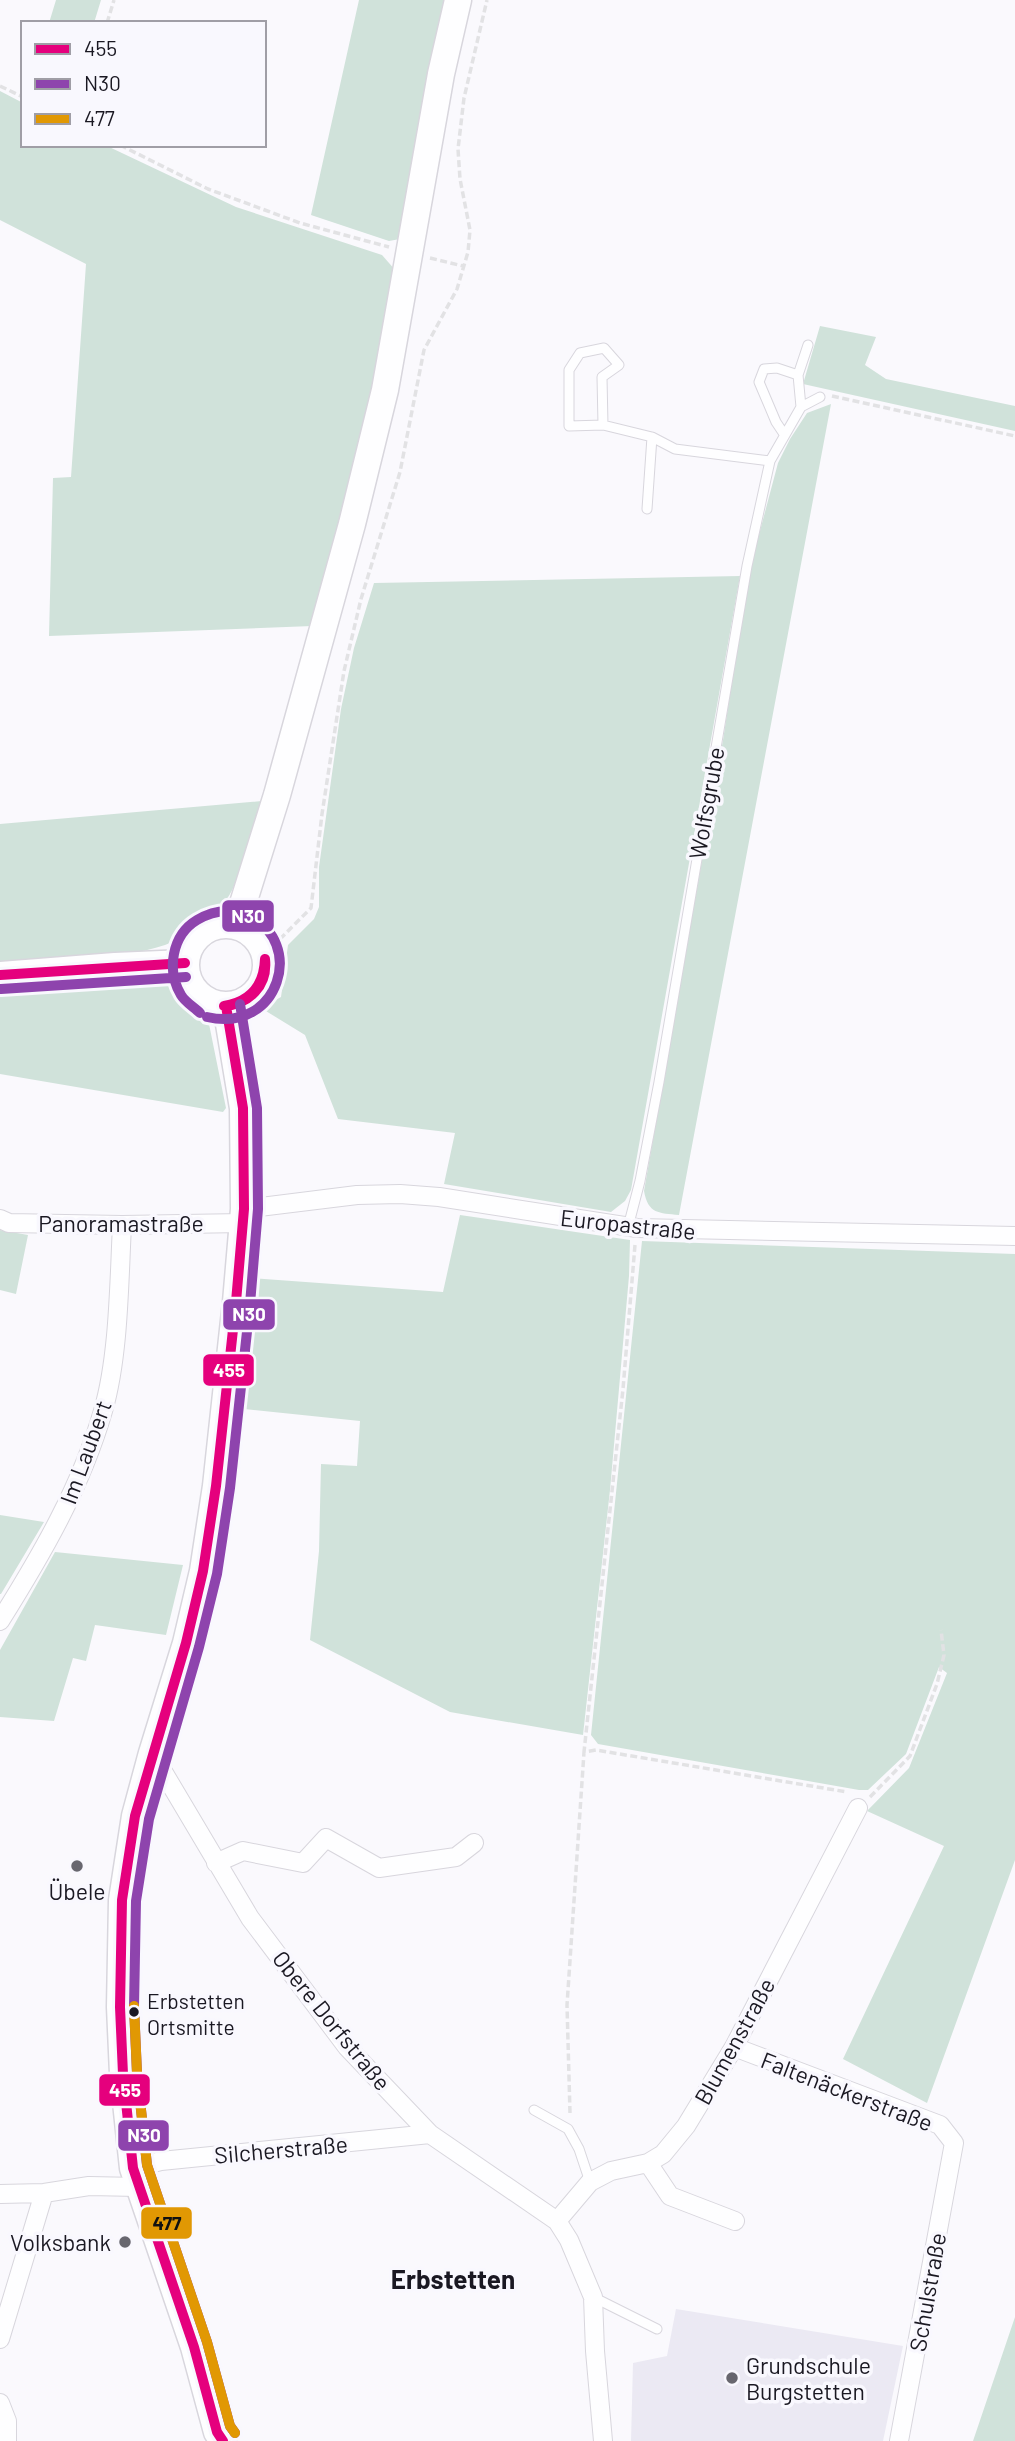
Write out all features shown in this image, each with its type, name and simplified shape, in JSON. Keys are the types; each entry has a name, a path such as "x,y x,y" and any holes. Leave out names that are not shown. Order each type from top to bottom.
{"street":[{"path":"236,926 277,795 352,524 385,390 441,74 458,0"},
{"path":"218,925 236,926 248,932 259,941 265,954 266,972 258,989 244,1001 226,1006 210,1003 197,993 188,979 185,963 190,946 202,932 218,925"},
{"path":"0,975 185,963"},
{"path":"223,2441 214,2423 190,2335 135,2177 123,2074 120,2007 122,1900 135,1816 186,1643 203,1571 216,1486 244,1216 243,1108 226,1006"},
{"name":"Europastraße","path":"244,1216 357,1195 400,1194 439,1197 632,1228 1015,1236"},
{"name":"Panoramastraße","path":"0,1219 9,1223 122,1225 244,1216"},
{"name":"Im Laubert","path":"0,1621 38,1560 77,1485 104,1409 113,1351 122,1225"},
{"name":"Obere Dorfstraße","path":"152,1752 250,1918 347,2047 430,2134 557,2221 569,2240 593,2297 603,2441"},
{"name":"Blumenstraße","path":"557,2221 590,2182 611,2171 648,2163 663,2154 686,2126 734,2047 858,1808"},
{"path":"216,1863 243,1851 303,1863 326,1838 379,1868 456,1857 474,1843"},
{"name":"Faltenäckerstraße","path":"734,2047 940,2125 954,2143"},
{"name":"Silcherstraße","path":"0,2194 44,2193 135,2177 160,2161 430,2134"},
{"name":"Schulstraße","path":"899,2441 954,2143"},
{"path":"648,2163 670,2196 735,2221"},
{"path":"0,2339 44,2193"},
{"path":"0,2403 7,2421 7,2441"}],"lane":[{"path":"808,345 798,375 801,407 820,397"},
{"path":"603,425 603,377 619,365 604,348 580,353 569,370 569,426 603,425 652,437 675,449 770,461"},
{"path":"784,434 758,382 764,369 777,368 798,375"},
{"name":"Wolfsgrube","path":"632,1228 747,566 770,461 801,407"},
{"path":"647,509 652,437"},
{"path":"534,2110 568,2129 579,2149 590,2182"},
{"path":"593,2297 657,2329"}],"path":[{"path":"108,21 114,0"},
{"path":"265,954 310,908 344,671 361,599 400,472 424,350 457,289 468,252 470,230 460,179 458,149 464,98 487,0"},
{"path":"0,86 21,96"},
{"path":"124,147 208,188 300,223 463,266"},
{"path":"820,397 842,397 1015,436"},
{"path":"568,2129 570,2116 567,2006 584,1752 620,1416 632,1228"},
{"path":"584,1752 596,1750 853,1793 858,1808 910,1756 937,1684 943,1655 941,1630"}],"shaded area":[{"path":"56,0 101,0 95,21 50,21"},
{"path":"359,0 447,0 400,239 389,241 311,215"},
{"path":"0,91 21,102 21,147 109,147 236,207 382,255 396,271 355,473 312,626 49,636 53,478 71,477 86,264 0,220"},
{"path":"820,326 876,337 865,365 886,379 1015,406 1015,431 803,384"},
{"path":"831,404 679,1215 660,1213 648,1204 644,1191 723,740 748,576 778,463 807,413"},
{"path":"740,576 631,1190 625,1201 611,1212 444,1184 455,1133 338,1119 305,1035 261,1008 281,997 288,945 314,919 319,907 319,867 341,709 354,648 374,583"},
{"path":"262,801 242,867 225,902 175,940 126,954 0,968 0,824"},
{"path":"139,977 171,983 208,1019 226,1108 223,1112 0,1074 0,987"},
{"path":"460,1215 630,1240 610,1490 583,1735 450,1712 310,1640 319,1551 321,1464 357,1466 360,1421 235,1408 249,1278 443,1292"},
{"path":"0,1230 28,1235 16,1294 0,1290"},
{"path":"642,1241 1015,1254 1015,1860 927,2103 843,2059 944,1846 867,1811 909,1768 947,1673 939,1667 906,1754 868,1790 598,1744 591,1735"},
{"path":"0,1515 44,1522 1,1594 0,1594"},
{"path":"55,1552 183,1565 166,1635 95,1625 86,1661 73,1658 54,1721 0,1717 0,1650"},
{"name":"Grundschule Burgstetten","path":"676,2309 903,2346 883,2441 631,2441 633,2363 667,2356"},
{"path":"1015,2317 1015,2441 973,2441"}],"transit line":[{"name":"N30","path":"200,1013 183,998 176,985 173,964 177,944 189,927 210,914 228,911 248,916 266,928 276,945 280,963 277,982 267,999 252,1012 232,1019 207,1017"},
{"name":"455","path":"224,1006 241,1002 255,992 263,977 265,959"},
{"name":"455","path":"224,1006 241,1001 254,991 262,977 265,959"},
{"name":"455","path":"0,975 185,963"},
{"name":"N30","path":"1,989 186,977"},
{"name":"N30","path":"235,2433 230,2426 207,2342 147,2165 137,2073 134,2007 136,1901 149,1819 199,1647 217,1574 230,1488 250,1304 258,1209 257,1108 240,1004"},
{"name":"455","path":"223,2441 217,2432 194,2347 133,2168 123,2074 120,2007 122,1900 135,1816 186,1643 203,1571 216,1486 236,1302 244,1209 243,1108 226,1006"},
{"name":"477","path":"134,2006 137,2073 147,2165 207,2342 230,2426 235,2433"}],"place":[{"name":"Übele","path":"77,1866"},
{"name":"Erbstetten Ortsmitte","path":"134,2012"},
{"name":"Volksbank","path":"125,2242"},
{"name":"Grundschule Burgstetten","path":"732,2378"}],"district":[{"name":"Erbstetten","path":"453,2278"}]}
